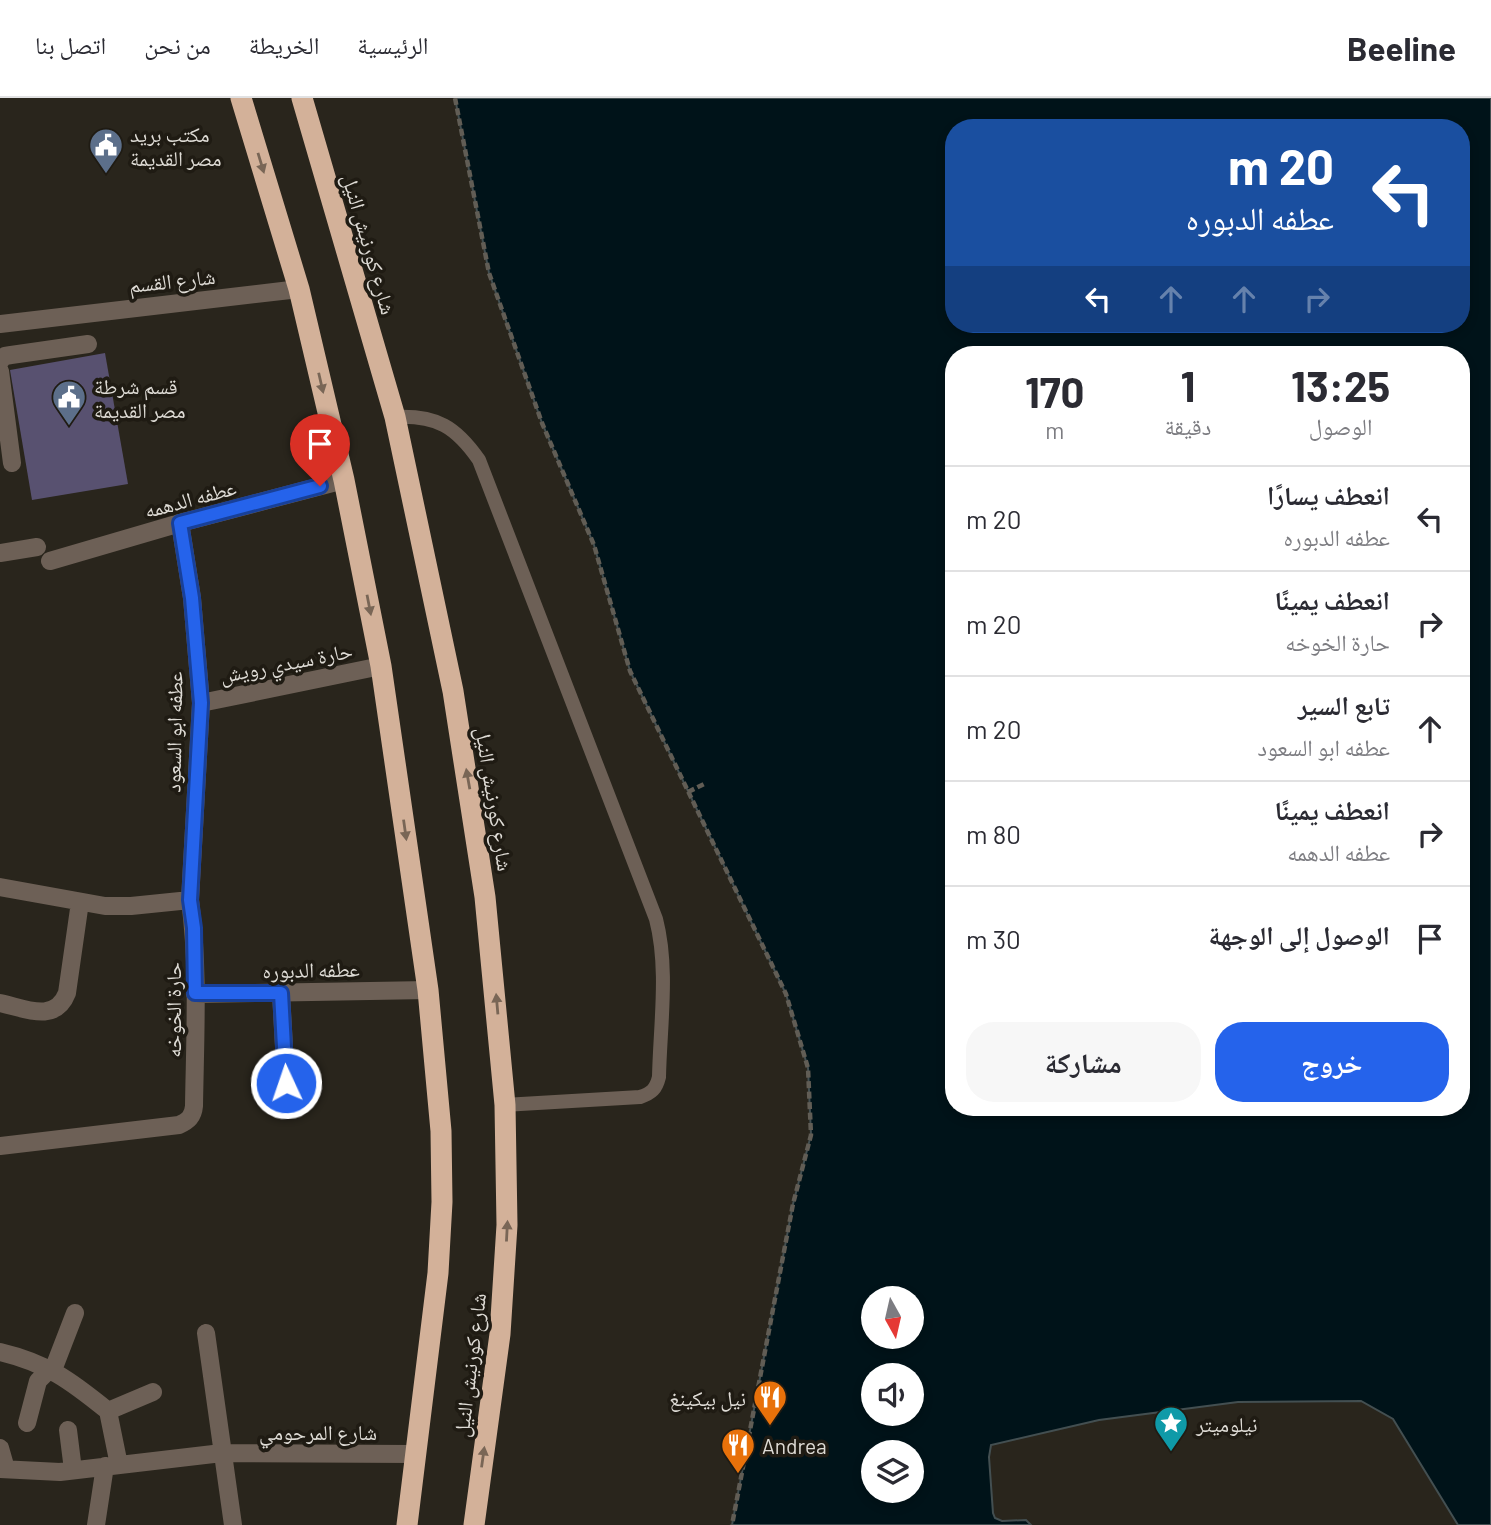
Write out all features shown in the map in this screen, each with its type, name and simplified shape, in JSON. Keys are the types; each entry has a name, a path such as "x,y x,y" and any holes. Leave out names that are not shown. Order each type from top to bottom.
{"highway":[{"name":"شارع كورنيش النيل","path":"241,98 299,289 344,480 381,666 428,990 441,1131 442,1202 438,1273 407,1525"},
{"name":"شارع كورنيش النيل","path":"302,98 395,417 453,691 485,897 505,1105 507,1225 500,1334 474,1525"}],"street":[{"name":"شارع القسم","path":"0,324 299,289"},
{"path":"49,317 53,349"},
{"path":"0,361 5,356 88,344"},
{"path":"0,371 12,463"},
{"name":"عطفه الدهمه","path":"50,561 180,523 344,480"},
{"name":"عطفه ابو السعود","path":"180,523 192,598 201,703 190,900"},
{"path":"0,553 37,547"},
{"name":"حارة سيدي رويش","path":"201,703 381,666"},
{"path":"0,887 105,906 190,900"},
{"name":"حارة الخوخه","path":"0,1146 179,1125 191,1117 194,1106 195,993 194,928 190,900"},
{"path":"0,1003 47,1012 57,1009 63,1002 80,902"},
{"name":"عطفه الدبوره","path":"195,993 428,990"},
{"path":"281,993 286,1083"},
{"path":"27,1423 38,1381 52,1369 75,1313"},
{"path":"206,1333 233,1525"},
{"path":"0,1352 52,1369 108,1411 112,1466 96,1525"},
{"path":"108,1411 153,1392"},
{"path":"68,1430 73,1470"},
{"path":"0,1448 3,1469"},
{"name":"شارع المرحومي","path":"3,1469 60,1472 222,1454 414,1454"}],"lane":[{"path":"395,417 416,416 442,423 464,439 479,460 656,919 660,936 662,979 657,1087 650,1094 640,1097 505,1105"}],"path":[{"path":"455,98 489,273 542,423 594,545 630,671 786,994 808,1068 811,1135 793,1204 732,1525"},
{"path":"688,792 706,783"}],"shaded area":[{"path":"455,98 1491,98 1491,1525 1458,1525 1393,1419 1361,1401 1238,1402 1099,1420 991,1445 989,1457 995,1518 1002,1521 1026,1520 1031,1525 732,1525 793,1204 811,1135 808,1068 786,994 630,671 594,545 542,423 489,273"}],"building":[{"name":"قسم شرطة مصر القديمة","path":"105,353 128,484 32,500 10,370"}],"place":[{"name":"مكتب بريد مصر القديمة","path":"106,175"},
{"name":"قسم شرطة مصر القديمة","path":"69,427"},
{"name":"نيل بيكينغ","path":"770,1427"},
{"name":"نيلوميتر","path":"1171,1453"},
{"name":"Andrea","path":"738,1475"}],"route":[{"path":"286,1083 281,993 195,993 194,928 190,900 201,703 192,598 180,523 320,486"}]}
